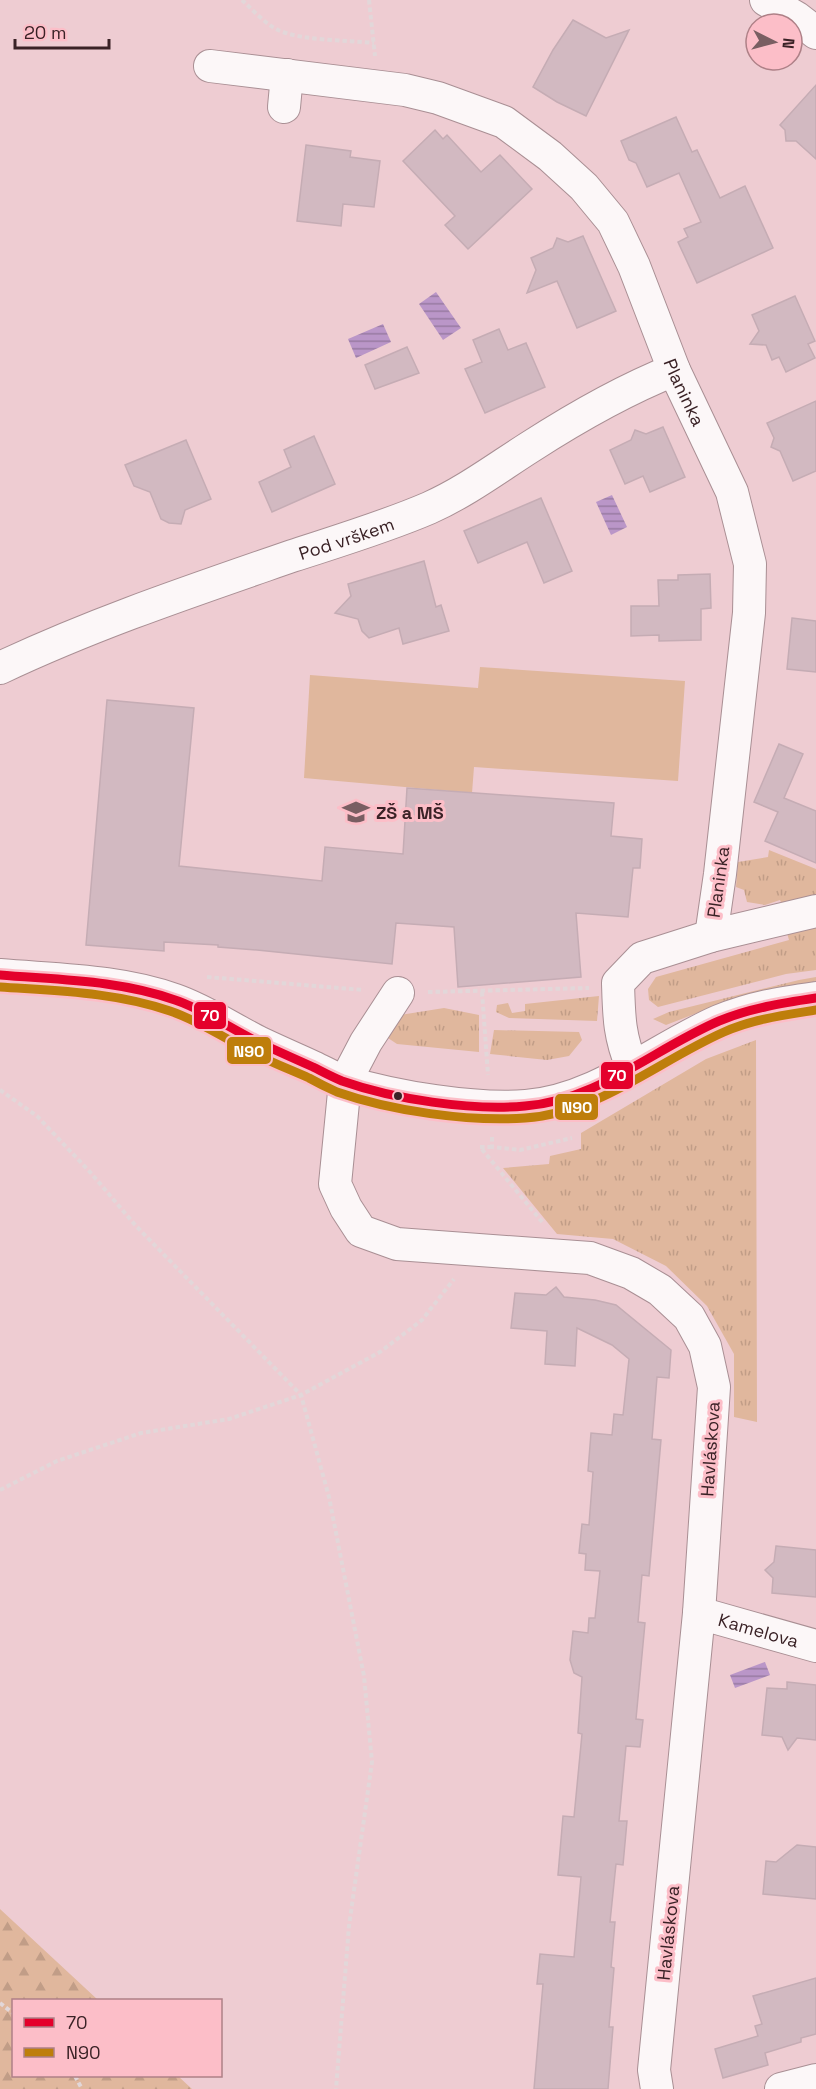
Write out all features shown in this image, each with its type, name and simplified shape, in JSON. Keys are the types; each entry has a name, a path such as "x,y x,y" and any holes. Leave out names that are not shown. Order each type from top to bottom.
{"street":[{"path":"766,0 797,18 816,33"},
{"name":"Planinka","path":"210,66 405,90 438,98 504,122 550,156 584,187 613,222 634,266 674,370 732,492 750,564 750,613 711,936"},
{"path":"284,107 287,75"},
{"name":"Pod vrškem","path":"0,668 49,645 139,610 430,507 482,479 531,446 619,395 674,370"},
{"path":"632,1067 622,1044 618,983 642,958 711,936 816,911"},
{"path":"0,975 108,984 148,991 177,1000 260,1043 345,1082 402,1095 490,1107 556,1102 603,1084 719,1022 762,1006 816,998"},
{"path":"345,1082 366,1042 398,993"},
{"name":"Havláskova","path":"345,1082 335,1184 346,1208 361,1230 397,1244 590,1258 631,1273 660,1290 689,1317 705,1346 714,1387 699,1613 654,2070 657,2089"},
{"name":"Kamelova","path":"699,1613 816,1646"},
{"path":"781,2089 816,2080"}],"path":[{"path":"242,0 277,30 299,36 374,43"},
{"path":"369,0 376,60"},
{"path":"199,976 398,993 592,988"},
{"path":"482,992 487,1061"},
{"path":"0,1090 37,1116 90,1172 136,1226 302,1395 329,1497 362,1664 372,1762 348,1938 336,2089"},
{"path":"0,1490 57,1461 141,1433 230,1419 302,1395 380,1352 422,1320 448,1289 472,1249"},
{"path":"0,2003 12,2012"}],"green space":[{"path":"480,667 685,681 678,781 474,767 472,793 304,778 310,675 478,688"},
{"path":"769,850 816,869 816,898 783,907 780,900 765,905 747,902 744,890 736,887 738,862 768,857"},
{"path":"816,925 816,970 786,974 658,1007 649,1000 648,989 656,977 789,940 787,933"},
{"path":"816,977 816,981 736,998 666,1025 653,1019 669,1012"},
{"path":"599,996 597,1021 509,1018 496,1012 497,1005 508,1003 512,1013 525,1011 525,1004"},
{"path":"444,1008 479,1015 479,1052 397,1044 385,1036 400,1015"},
{"path":"494,1030 579,1032 582,1040 569,1056 547,1060 490,1054"},
{"path":"756,1040 757,1422 734,1417 734,1354 707,1306 666,1266 613,1239 557,1234 503,1168 549,1164 550,1156 581,1149 581,1133 706,1059"},
{"path":"0,1909 97,1999 12,1999 12,2077 179,2077 192,2089 0,2089"}],"shaded area":[{"path":"436,292 461,328 443,340 419,304"},
{"path":"383,324 391,342 356,358 348,339"},
{"path":"612,495 627,527 611,535 596,502"},
{"path":"765,1662 770,1675 735,1688 730,1675"}],"building":[{"path":"573,20 606,38 629,30 586,116 533,87"},
{"path":"816,85 816,159 796,141 786,141 785,130 780,125"},
{"path":"676,117 692,152 697,150 720,198 745,186 773,248 697,283 678,242 688,237 684,229 701,222 679,173 647,187 636,163 629,160 621,141"},
{"path":"435,130 443,139 447,135 481,172 500,155 532,189 468,249 445,225 455,216 403,161"},
{"path":"306,145 351,151 350,157 380,161 374,207 343,204 341,226 297,221"},
{"path":"583,236 616,311 577,328 557,281 527,293 536,270 531,258 553,248 557,238 568,242"},
{"path":"795,296 815,341 808,344 815,358 786,372 779,357 772,360 766,345 750,344 759,331 752,315"},
{"path":"499,329 508,350 526,343 545,387 485,413 465,369 482,362 473,340"},
{"path":"407,347 419,373 375,389 365,365"},
{"path":"816,401 816,471 793,481 780,451 771,447 774,438 767,423"},
{"path":"663,427 685,477 650,492 643,476 625,484 610,450 631,440 635,430 646,434"},
{"path":"314,436 335,484 272,512 259,482 291,467 284,450"},
{"path":"186,440 211,499 185,510 181,524 169,523 161,519 150,492 134,486 125,465"},
{"path":"541,498 572,571 544,583 527,542 478,563 464,531"},
{"path":"424,561 436,607 441,605 449,631 403,644 399,628 369,638 362,631 358,619 335,613 351,596 348,584"},
{"path":"710,574 711,608 701,609 701,640 659,641 659,635 631,636 631,606 659,606 658,580 678,580 678,575"},
{"path":"792,618 816,621 816,672 787,669"},
{"path":"107,700 194,708 179,866 322,881 325,847 403,854 407,788 614,803 611,836 642,839 640,868 633,868 628,917 576,913 581,977 458,987 454,927 396,923 392,964 218,947 218,945 164,942 164,951 86,945"},
{"path":"779,744 803,754 784,798 816,811 816,863 765,841 778,812 754,802"},
{"path":"556,1287 564,1297 616,1305 671,1350 669,1378 657,1377 652,1439 661,1440 649,1576 642,1575 638,1622 645,1623 636,1719 643,1720 640,1747 626,1746 619,1821 627,1821 623,1865 616,1864 610,1922 615,1922 609,2027 613,2027 608,2089 534,2089 543,1984 537,1984 540,1954 574,1957 581,1877 558,1875 563,1816 574,1817 582,1734 578,1733 582,1677 574,1673 570,1660 573,1631 588,1633 589,1618 595,1618 600,1571 585,1570 586,1554 579,1553 582,1524 589,1525 593,1472 588,1471 591,1433 612,1435 614,1414 623,1415 629,1359 612,1345 577,1328 575,1366 545,1364 547,1331 511,1328 515,1293 546,1295"},
{"path":"776,1546 816,1550 816,1597 772,1593 773,1578 765,1570 774,1562"},
{"path":"787,1682 816,1685 816,1740 797,1738 788,1750 782,1737 762,1735 767,1688 787,1689"},
{"path":"797,1845 816,1847 816,1899 763,1894 766,1861 776,1862"},
{"path":"816,1978 816,2034 801,2038 801,2042 765,2053 768,2065 723,2078 715,2049 758,2036 755,2026 762,2024 753,1996"}],"transit line":[{"name":"70","path":"0,975 89,982 154,993 197,1009 260,1043 342,1081 408,1098 481,1107 525,1106 552,1102 577,1094 625,1072 695,1032 731,1016 755,1009 816,998"},
{"name":"N90","path":"0,987 86,993 149,1005 192,1020 255,1054 337,1092 358,1099 430,1114 503,1119 552,1114 578,1107 628,1084 724,1032 758,1021 816,1010"}],"place":[{"name":"ZŠ a MŠ","path":"356,812"}]}
